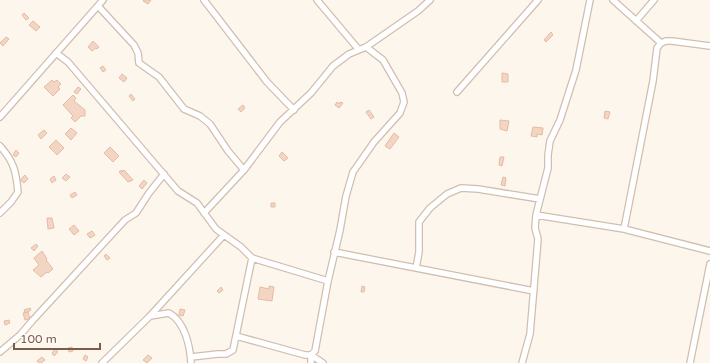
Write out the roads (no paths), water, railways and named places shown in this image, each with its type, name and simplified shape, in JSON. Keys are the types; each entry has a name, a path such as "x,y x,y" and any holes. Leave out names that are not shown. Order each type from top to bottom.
{"street":[{"path":"0,117 103,0"},
{"path":"204,0 258,70 294,110"},
{"path":"317,0 359,50"},
{"path":"204,213 244,170 280,122 311,94 333,66 349,54 366,47 418,11 430,0"},
{"path":"457,92 538,0"},
{"path":"522,363 530,334 538,239 535,228 536,215 548,168 550,141 560,120 576,70 590,0"},
{"path":"613,0 661,43"},
{"path":"636,21 654,0"},
{"path":"98,6 134,45 138,53 139,62 159,77 184,109 200,116 210,124 228,151 244,170"},
{"path":"624,230 653,81 657,48 661,43 666,41 710,46"},
{"path":"310,363 311,355 315,351 334,252 340,230 346,196 353,172 374,142 400,113 404,102 402,93 384,60 366,47"},
{"path":"56,53 68,62 178,191 197,203 211,223 224,236 252,258 328,281"},
{"path":"0,146 9,156 15,167 18,192 0,213"},
{"path":"0,352 20,335 125,220 136,213 164,174"},
{"path":"416,268 419,252 419,222 430,208 447,194 461,188 478,189 540,199"},
{"path":"536,215 624,230 710,251"},
{"path":"102,363 150,316 224,236"},
{"path":"334,252 534,291"},
{"path":"150,316 169,313 175,317 183,329 191,360 218,354 226,354 233,350 252,258"},
{"path":"690,363 710,264"},
{"path":"236,336 305,355 311,355 323,363"}]}
